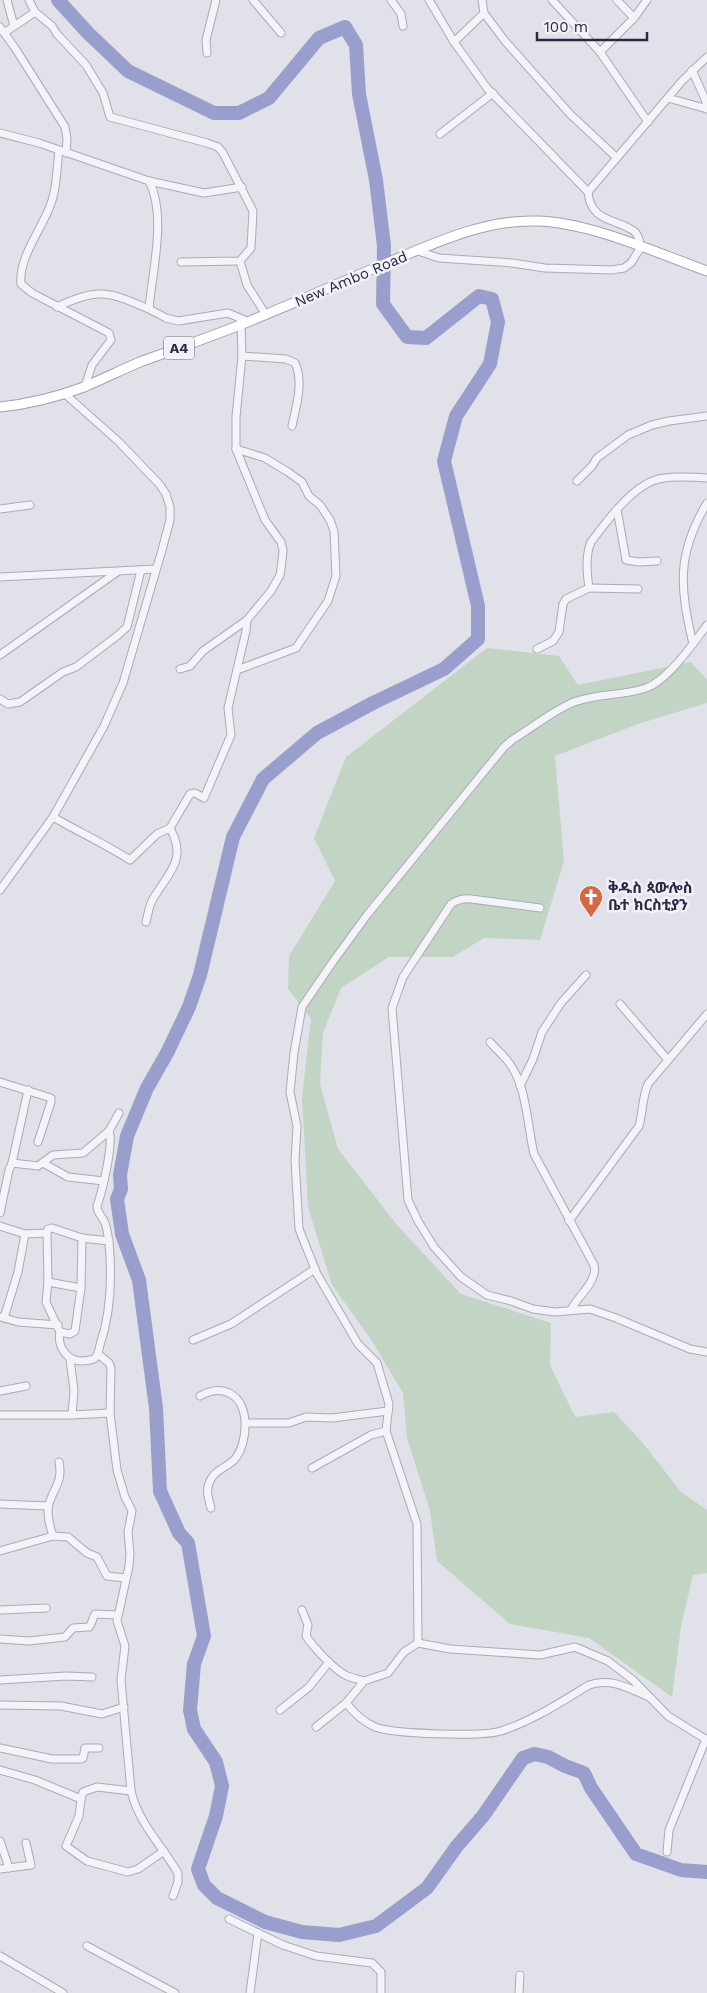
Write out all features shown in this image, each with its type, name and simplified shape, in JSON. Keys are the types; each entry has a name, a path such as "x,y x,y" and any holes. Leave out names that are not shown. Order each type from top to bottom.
{"main road":[{"name":"New Ambo Road","path":"0,407 65,394 130,366 266,315 418,250 475,229 517,221 538,221 571,225 641,247 707,271"}],"street":[{"path":"7,0 14,26"},
{"path":"29,0 35,12 52,26 86,65 103,93 110,117 218,147 223,153 253,211 251,248 240,262"},
{"path":"207,52 206,40 216,0"},
{"path":"253,0 281,34"},
{"path":"391,0 401,14 403,26"},
{"path":"418,250 439,258 512,263 545,268 612,270 624,268 631,263 641,247 635,232 610,221 592,208 588,192 492,93 469,65 429,0"},
{"path":"482,0 484,13 506,41 570,114 617,158"},
{"path":"552,0 600,52 648,122"},
{"path":"617,0 634,18"},
{"path":"600,52 634,18 647,0"},
{"path":"35,12 14,26 2,30 65,126 67,139 62,152 54,196 31,245 20,276 21,284 24,288 109,333 111,336 111,340 92,365 85,386"},
{"path":"454,42 484,13"},
{"path":"588,192 692,70 707,57"},
{"path":"668,98 707,109 706,99 692,70"},
{"path":"440,134 492,93"},
{"path":"0,133 39,143 149,181 204,193 242,187"},
{"path":"149,181 155,203 157,232 155,267 149,309"},
{"path":"181,262 240,262"},
{"path":"240,262 247,285 266,315"},
{"path":"57,307 74,299 96,293 122,297 166,318 178,321 228,313 245,323 236,417 236,449 265,520 277,535 283,550 280,575 271,591 247,620 203,651 190,666 180,669"},
{"path":"242,356 286,359 295,364 298,369 299,384 292,426"},
{"path":"0,890 53,817 104,726 123,684 170,520 170,507 166,494 146,469 65,394"},
{"path":"577,481 597,458 628,435 669,421 707,416"},
{"path":"236,449 265,458 302,482 309,496 320,505 330,520 334,531 336,576 328,601 296,648 237,670"},
{"path":"589,588 587,554 591,542 617,509 644,486 653,481 663,478 707,478"},
{"path":"693,644 683,596 684,568 690,537 707,504"},
{"path":"0,509 30,505"},
{"path":"617,509 626,560 638,562 657,561"},
{"path":"0,699 8,704 20,702 63,672 76,667 127,627 141,570"},
{"path":"0,577 156,570"},
{"path":"0,655 117,572"},
{"path":"537,649 553,641 559,632 563,604 566,599 589,588 638,589"},
{"path":"53,817 98,840 130,860 157,834 170,828 190,794 195,793 204,798 231,735 228,708 247,620"},
{"path":"418,1643 417,1524 386,1431 388,1404 376,1363 358,1344 315,1269 300,1229 295,1161 297,1126 290,1092 302,1007 367,915 504,747 512,740 574,702 593,696 634,691 654,684 668,672 707,625"},
{"path":"146,922 152,900 175,868 175,838 170,828"},
{"path":"540,908 463,898 451,904 403,977 393,1002 396,1062 408,1200 434,1247 460,1276 487,1295 533,1309 555,1312 590,1309 690,1349 707,1352"},
{"path":"520,1086 542,1032 561,1003 586,975"},
{"path":"620,1004 668,1060"},
{"path":"569,1221 638,1126 642,1117 644,1094 648,1084 707,1014"},
{"path":"490,1042 507,1059 516,1074 527,1111 534,1154 569,1221 586,1248 595,1271 594,1279 574,1302 571,1310"},
{"path":"0,1082 49,1097 51,1100 38,1142"},
{"path":"0,1213 4,1178 12,1163 28,1090"},
{"path":"12,1163 22,1163 31,1166 43,1163 53,1155 83,1152 109,1131 119,1113"},
{"path":"70,1359 84,1361 94,1358 98,1354 107,1320 110,1271 109,1242 104,1221 97,1210 111,1136 109,1131"},
{"path":"43,1163 68,1177 104,1181"},
{"path":"0,1226 25,1234 47,1233"},
{"path":"72,1415 74,1390 70,1359 60,1344 59,1328 46,1302 48,1282 47,1233 48,1229 52,1228 82,1238 109,1242"},
{"path":"25,1234 18,1272 2,1317 18,1322 59,1328 70,1334 75,1331 81,1288 82,1238"},
{"path":"193,1340 231,1324 315,1269"},
{"path":"48,1282 81,1288"},
{"path":"98,1354 109,1362 111,1368 110,1413 117,1470 125,1498 132,1511 128,1532 130,1554 118,1615 118,1629 124,1646 121,1680 131,1790 134,1803 144,1823 164,1851 179,1878 173,1896"},
{"path":"0,1391 26,1386"},
{"path":"200,1396 210,1390 226,1391 233,1395 244,1412 247,1423 239,1454 232,1462 216,1472 208,1484 206,1491 211,1508"},
{"path":"247,1423 289,1424 306,1417 332,1418 388,1411"},
{"path":"0,1415 110,1413"},
{"path":"312,1468 371,1435 386,1431"},
{"path":"53,1536 48,1506 60,1480 59,1462"},
{"path":"0,1504 48,1506"},
{"path":"0,1551 53,1536 68,1537 87,1553 98,1557 107,1576 126,1578"},
{"path":"0,1610 46,1608"},
{"path":"302,1610 308,1625 306,1636 329,1662 346,1676 364,1681"},
{"path":"0,1640 29,1641 65,1636 73,1628 89,1627 95,1614 118,1615"},
{"path":"316,1727 346,1703 364,1681 388,1673 404,1652 418,1643 450,1649 540,1656 575,1647 608,1661 633,1680 668,1716 707,1740 669,1830 667,1852"},
{"path":"280,1710 309,1687 329,1662"},
{"path":"0,1680 66,1676 92,1678"},
{"path":"346,1703 355,1715 376,1728 393,1731 479,1735 498,1732 515,1726 589,1685 601,1681 620,1685 651,1698"},
{"path":"0,1705 61,1706 102,1714 124,1707"},
{"path":"0,1748 52,1759 83,1758 85,1748 99,1748"},
{"path":"0,1770 36,1780 81,1799"},
{"path":"131,1790 97,1787 83,1792 79,1816 66,1846 81,1857 104,1866 130,1872 164,1851"},
{"path":"0,1841 9,1868"},
{"path":"0,1869 31,1865 26,1843"},
{"path":"229,1919 283,1944 316,1956 372,1963 381,1972 381,1993"},
{"path":"250,1993 258,1933"},
{"path":"87,1946 176,1993"},
{"path":"0,1956 63,1993"},
{"path":"519,1993 520,1975"}],"green space":[{"path":"487,648 559,656 578,685 691,662 707,680 707,703 638,724 555,756 564,861 540,940 484,938 453,957 389,957 341,988 323,1033 320,1084 338,1149 397,1225 461,1294 551,1323 550,1365 575,1417 614,1412 642,1442 681,1492 707,1510 707,1573 693,1575 681,1626 672,1697 589,1638 510,1624 437,1561 430,1511 407,1438 403,1393 372,1341 332,1285 308,1207 302,1098 311,1019 288,989 289,956 335,881 314,838 346,757"}],"waterway":[{"path":"58,0 88,33 128,71 214,113 239,113 269,98 319,38 345,27 356,45 359,94 376,180 384,246 383,304 407,337 426,338 479,296 492,299 498,322 490,364 456,416 444,461 478,606 478,639 444,669 373,703 317,733 263,779 233,837 200,975 189,1007 167,1053 147,1088 127,1136 120,1175 121,1189 117,1199 122,1234 139,1280 156,1408 160,1491 179,1533 188,1543 204,1636 194,1664 190,1710 194,1729 216,1762 222,1786 216,1816 198,1869 204,1885 217,1898 265,1922 302,1932 339,1935 376,1926 427,1888 457,1846 483,1816 523,1758 535,1754 548,1757 584,1773 591,1788 636,1854 681,1870 707,1872"}],"place":[{"name":"ቅዱስ ጳውሎስ ቤተ ክርስቲያን","path":"591,918"}]}
